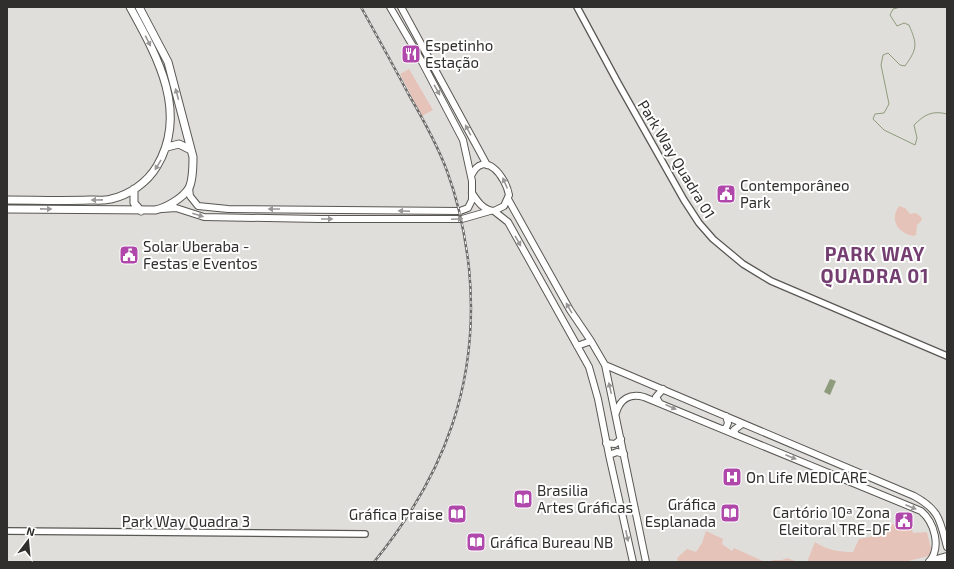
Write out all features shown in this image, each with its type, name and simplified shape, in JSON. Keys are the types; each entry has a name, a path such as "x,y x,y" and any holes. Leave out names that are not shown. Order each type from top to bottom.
{"highway":[{"path":"930,562 947,557"}],"main road":[{"path":"7,200 105,200 123,196 154,172 167,147 171,122 166,84 154,54 130,7"},
{"path":"139,7 168,62 191,150 193,168 189,188 190,196 198,206 228,209 460,211 468,208 472,193 471,176 463,140 390,7"},
{"path":"400,7 486,165"},
{"path":"167,147 179,144 191,150"},
{"path":"471,176 474,169 482,165 486,165 493,168 503,177 508,188 508,199 570,310 591,340 605,365 646,562"},
{"path":"160,210 174,201 189,188"},
{"path":"134,189 134,203 141,211"},
{"path":"472,193 479,203 508,222 591,374 598,399 606,443 633,562"},
{"path":"7,209 141,211 176,208 206,217 462,219 492,211 504,206 508,199"},
{"path":"577,346 591,340"},
{"path":"605,365 868,476 921,500 931,507 938,515 947,547"},
{"path":"659,402 656,397 663,389"},
{"path":"616,413 620,402 633,395 640,395 921,511 927,516 933,528 936,551 930,562"},
{"path":"723,429 726,428 728,424 726,416"},
{"path":"736,435 734,430 742,424"},
{"path":"606,443 615,444 620,439"},
{"path":"609,455 617,452 624,454"},
{"path":"851,482 855,477 855,471"},
{"path":"860,487 862,480 868,476"},
{"path":"933,528 940,530 942,526"}],"street":[{"name":"Park Way Quadra 01","path":"577,7 684,200 713,239 743,264 771,281 947,356"},
{"name":"Park Way Quadra 3","path":"7,531 365,534"}],"shaded area":[{"path":"409,69 433,110 422,116 400,74"},
{"path":"899,206 905,208 910,214 916,213 921,217 922,220 917,225 916,235 913,236 899,229 895,221 895,216"},
{"path":"830,379 836,381 830,395 824,392"},
{"path":"889,523 912,529 913,533 927,532 931,549 929,556 904,562 807,562 815,542 833,550 853,552 859,539 879,535"},
{"path":"706,531 723,539 722,544 732,551 734,548 765,562 678,562 677,558 687,549 696,552 702,543"},
{"path":"787,558 798,562 771,562 772,560 782,560"}],"waterway":[{"path":"901,7 893,9 890,15 897,26 904,23 909,25 914,37 915,46 912,55 905,66 900,65 888,53 883,55 881,65 889,104 884,113 875,114 873,119 884,130 915,145 917,138 914,125 921,118 933,113 947,114"}],"railway":[{"path":"361,7 430,132 447,171 458,207 466,243 471,310 469,349 462,388 452,425 438,461 420,495 399,529 374,562"}],"place":[{"name":"Espetinho Estação","path":"411,54"},
{"name":"Contemporâneo Park","path":"726,194"},
{"name":"Solar Uberaba - Festas e Eventos","path":"129,255"},
{"name":"On Life MEDICARE","path":"732,477"},
{"name":"Brasilia Artes Gráficas","path":"523,499"},
{"name":"Gráfica Esplanada","path":"730,513"},
{"name":"Gráfica Praise","path":"457,514"},
{"name":"Cartório 10ª Zona Eleitoral TRE-DF","path":"904,521"},
{"name":"Gráfica Bureau NB","path":"476,542"}],"district":[{"name":"PARK WAY QUADRA 01","path":"875,264"}]}
